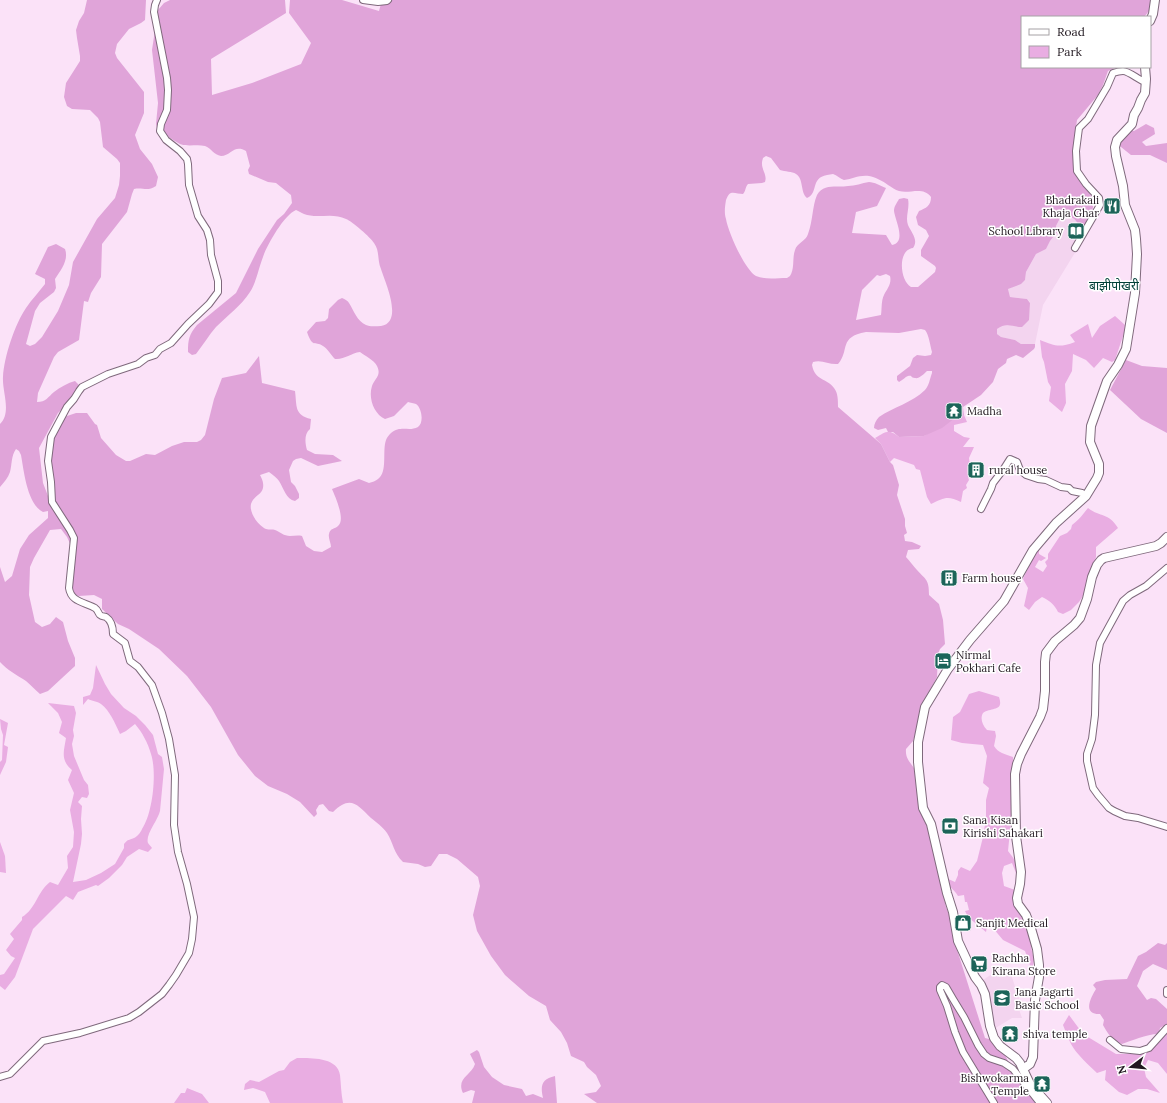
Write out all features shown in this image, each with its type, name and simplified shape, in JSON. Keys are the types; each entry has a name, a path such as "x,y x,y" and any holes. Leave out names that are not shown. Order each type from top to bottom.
{"main road":[{"path":"1151,18 1155,0"},
{"path":"1047,1103 1030,1084 1016,1058 1000,1046 994,1038 990,1026 985,994 958,941 953,912 947,893 931,824 923,808 918,762 918,742 925,707 952,663 1004,601 1033,550 1056,524 1086,496 1099,473 1099,464 1090,442 1090,426 1107,381 1118,365 1126,349 1135,293 1137,254 1136,239 1125,205 1123,186 1115,147 1117,140 1132,124 1134,115 1145,93 1145,68"},
{"path":"1023,1069 1030,1064 1033,1057 1035,1000 1039,971 1037,949 1030,925 1026,915 1018,904 1017,898 1021,872 1016,836 1015,774 1020,754 1043,709 1046,653 1055,641 1080,618 1087,599 1094,571 1101,560 1156,546 1167,537"}],"street":[{"path":"0,1077 10,1074 43,1041 80,1033 129,1018 139,1012 162,994 169,985 189,953 192,939 194,917 189,891 178,852 174,825 175,775 169,739 162,713 152,685 138,667 130,660 125,643 113,634 114,627 107,618 100,615 95,608 75,599 70,592 69,588 74,538 52,502 48,461 50,437 66,407 74,399 82,387 102,377 138,364 146,358 155,355 160,349 171,343 209,304 218,292 218,281 210,255 210,240 207,230 198,216 188,185 187,159 180,151 166,140 160,131 160,124 167,110 168,90 154,12 157,0"},
{"path":"363,0 378,2 388,0"},
{"path":"1075,248 1100,205 1099,198 1086,184 1077,171 1076,150 1079,128 1088,119 1107,87 1113,73 1122,71 1136,76 1143,81 1146,79"},
{"path":"981,509 991,489 992,483 1010,459 1017,462 1020,470 1026,475 1046,480 1061,487 1069,488 1072,491 1082,493 1086,496"},
{"path":"1167,568 1146,586 1130,595 1124,601 1100,644 1096,665 1093,734 1087,754 1087,761 1093,788 1109,808 1125,816 1138,818 1167,827"},
{"path":"994,1103 963,1052 954,1032 947,1006 940,990 941,986 946,987 984,1054 989,1058 1004,1063 1013,1069 1040,1103"},
{"path":"1110,1040 1121,1049 1140,1051 1149,1048 1167,1028"}],"shaded area":[{"path":"87,0 146,0 145,20 129,29 117,44 115,53 117,58 144,92 144,113 135,135 140,149 152,164 158,177 156,186 153,188 134,189 127,212 102,244 101,277 91,293 88,302 84,301 79,340 58,352 54,357 38,393 37,402 40,402 45,400 59,388 72,382 75,381 79,388 75,397 58,413 39,448 43,483 48,496 51,445 55,430 64,417 76,413 87,413 97,425 101,438 116,455 126,461 130,461 146,454 155,455 172,446 184,442 197,442 205,435 214,399 222,378 246,373 259,356 262,383 295,391 297,409 302,415 311,419 310,429 307,433 306,439 307,450 315,454 333,455 342,461 318,466 301,458 293,461 289,470 291,482 299,494 299,498 295,501 287,496 275,476 269,472 260,475 263,481 263,487 261,492 252,501 251,511 257,522 266,529 274,530 288,536 302,536 306,546 314,551 322,552 331,547 329,537 330,532 338,526 341,519 339,508 332,489 359,479 369,483 377,480 383,472 385,445 388,436 398,429 411,429 418,427 422,419 418,406 408,402 394,416 385,419 381,417 375,410 371,400 372,386 379,372 376,364 360,352 335,359 325,347 312,342 307,332 316,322 325,321 328,318 329,309 342,298 348,302 358,318 366,325 381,326 388,323 392,310 391,301 380,266 377,249 369,237 349,220 336,216 314,216 303,214 296,210 291,213 281,224 268,245 250,292 216,327 196,354 192,355 188,352 188,344 194,328 236,293 258,249 277,220 284,214 292,203 291,195 276,183 268,182 249,174 248,170 250,166 246,151 238,149 221,156 205,146 180,144 157,128 158,103 152,50 158,10 164,3 170,0 285,0 286,13 211,59 212,95 252,83 301,64 311,43 289,13 290,0 342,0 379,11 382,0 1152,0 1149,11 1145,16 1021,16 1021,68 1115,68 1108,71 1098,95 1077,120 1074,154 1081,182 1092,197 1092,212 1083,228 1080,228 1073,218 1061,216 1056,226 1057,232 1046,249 1036,254 1026,272 1025,280 1021,284 1008,289 1010,297 1027,299 1030,303 1029,320 1022,327 1006,325 1000,327 997,329 997,334 1001,337 1015,340 1021,344 1035,344 1034,349 1023,358 1016,355 1007,359 1006,363 998,369 993,382 981,395 963,407 964,415 959,415 942,428 924,436 899,437 893,432 888,432 886,428 878,430 874,428 874,425 879,417 908,402 925,390 928,386 932,371 927,371 918,378 907,376 899,382 897,380 897,376 910,366 913,358 917,355 931,355 932,352 928,335 925,330 921,329 899,333 866,332 857,334 848,341 842,359 838,364 816,361 813,362 812,365 818,377 828,382 835,390 838,397 838,407 881,444 893,465 899,485 897,495 905,519 907,533 904,535 905,541 921,546 919,549 908,550 906,557 926,580 929,595 939,604 943,620 945,644 940,649 938,654 937,677 925,700 913,741 906,749 906,753 916,772 924,817 933,846 954,940 985,1038 993,1040 1006,1057 1015,1075 1036,1103 597,1103 584,1094 596,1092 601,1086 596,1075 584,1062 571,1056 567,1043 561,1032 550,1020 546,1006 529,996 505,975 491,956 477,931 473,915 480,886 478,877 457,859 447,854 439,854 431,866 425,867 418,864 403,862 385,831 357,805 353,803 344,804 333,812 329,811 323,804 319,805 316,810 317,814 314,817 300,802 287,794 268,786 255,776 238,755 211,707 187,676 159,649 129,629 118,624 102,609 102,599 94,595 75,595 72,586 72,548 61,529 50,530 34,558 30,567 29,595 35,622 42,627 50,624 56,617 63,622 68,641 75,658 75,666 48,691 40,694 26,681 0,662 0,567 5,582 12,576 20,549 29,535 48,518 48,511 43,512 33,502 27,486 21,455 16,449 12,458 9,474 0,487 0,424 4,419 6,408 3,377 8,351 14,332 22,315 45,284 45,279 35,274 48,247 56,244 65,249 66,257 64,265 55,279 56,288 54,292 40,303 35,311 26,344 30,346 35,344 42,337 58,311 69,285 73,262 97,219 115,198 119,185 120,163 103,147 100,122 98,118 90,110 72,109 67,106 64,97 66,83 80,61 76,30 84,13","holes":["766,156 771,158 780,170 793,172 798,176 803,192 807,198 813,193 818,179 833,174 844,180 862,176 874,177 899,191 920,191 928,194 931,197 929,205 919,211 916,217 918,225 926,230 929,236 921,250 921,256 935,266 935,272 918,287 911,287 904,279 902,260 904,254 915,245 914,236 907,222 908,199 899,199 894,208 899,230 899,240 896,243 892,245 886,235 852,233 856,212 877,206 886,188 869,182 851,186 827,187 820,191 815,200 808,234 795,250 790,276 787,278 763,278 756,276 742,259 733,241 727,225 725,207 726,200 730,194 743,194 748,184 765,182 766,179 762,162 763,158","886,274 890,276 889,286 883,297 881,315 856,320 862,290 877,275 880,276"]},
{"path":"1146,124 1154,128 1155,134 1142,142 1146,146 1167,143 1167,163 1150,155 1131,155 1116,143 1130,130 1134,131"},
{"path":"1061,216 1069,216 1077,221 1080,228 1083,228 1087,233 1043,305 1035,344 1021,344 1015,340 1001,337 997,334 997,329 1000,326 1013,325 1020,327 1029,315 1030,302 1027,299 1010,297 1008,289 1025,280 1026,272 1036,254 1046,249 1055,235 1056,226"},
{"path":"1126,360 1142,366 1167,368 1167,433 1141,419 1110,390"},
{"path":"1158,943 1165,945 1167,943 1167,970 1153,964 1143,971 1137,986 1147,1000 1151,998 1156,999 1167,1009 1167,1024 1160,1028 1159,1034 1145,1036 1122,1044 1113,1039 1109,1034 1103,1025 1104,1020 1100,1014 1090,1011 1090,1001 1096,989 1093,985 1096,982 1105,980 1127,979 1138,956"},
{"name":"Jana Jagarti Basic School","path":"1009,968 1021,1005 1018,1006 1022,1018 1012,1018 989,1032 983,980 995,972"},
{"path":"477,1050 484,1067 492,1077 504,1085 522,1089 526,1096 533,1094 543,1098 543,1083 547,1079 555,1076 557,1103 472,1103 475,1091 471,1090 463,1093 461,1084 475,1064 470,1054"}],"green space":[{"path":"1115,316 1125,325 1124,333 1115,360 1112,362 1103,358 1094,368 1086,360 1073,354 1072,371 1065,384 1066,403 1062,412 1049,401 1051,387 1048,382 1042,357 1040,340 1057,346 1070,344 1075,342 1070,335 1088,324 1092,338 1100,326"},
{"path":"959,415 964,415 967,422 954,425 954,431 964,437 970,438 963,447 974,447 969,458 970,467 968,477 969,480 966,485 967,488 963,491 961,502 946,498 931,504 927,497 920,470 916,469 914,465 894,458 890,462 881,444 875,438 887,432 899,437 924,436"},
{"path":"1088,508 1108,517 1118,528 1096,547 1096,557 1088,588 1079,602 1071,610 1063,614 1058,612 1052,603 1042,597 1035,602 1029,610 1024,606 1028,588 1023,579 1032,559 1039,549 1039,554 1046,558 1041,561 1039,560 1035,567 1043,572 1047,566 1045,562 1048,559 1048,554 1060,536 1067,533 1071,529 1072,525"},
{"path":"96,665 111,694 124,708 136,716 153,735 158,754 162,757 164,769 160,811 148,836 148,843 152,848 148,852 139,849 127,857 122,865 109,878 98,886 96,885 78,892 73,900 66,896 33,929 15,977 5,990 0,986 0,975 4,974 15,958 6,950 14,939 10,934 22,920 22,917 27,914 34,905 46,886 50,882 58,885 68,868 67,856 73,847 74,832 70,810 74,793 68,780 72,770 64,759 66,738 59,733 62,722 58,713 48,703 74,706 76,713 72,744 74,756 84,780 88,785 89,794 87,798 82,797 78,802 82,806 82,834 73,882 86,880 115,864 124,848 124,844 141,832 149,813 153,792 154,771 150,750 142,734 135,724 120,734 110,714 101,704 88,699 83,705 83,697 90,695 93,688"},
{"path":"979,691 999,697 999,707 983,713 982,722 987,730 995,731 996,736 994,746 1002,753 1013,757 1014,791 1008,851 1018,867 1017,886 1016,873 1012,863 1004,866 1002,873 1004,886 1015,890 1013,897 1030,934 1034,960 1032,971 1025,951 1003,940 988,922 986,932 968,917 965,911 969,910 967,902 965,902 964,895 958,896 946,878 955,882 958,871 961,867 970,871 977,861 983,837 986,818 986,800 989,788 983,783 987,756 983,745 962,743 951,740 953,717 960,712 969,694"},
{"path":"0,719 8,723 4,745 8,747 6,762 0,775 3,735"},
{"path":"0,842 5,856 6,873 0,872"},
{"path":"1069,1015 1083,1034 1116,1054 1138,1054 1149,1052 1167,1033 1167,1074 1158,1063 1148,1060 1144,1068 1146,1077 1160,1093 1147,1089 1138,1089 1127,1095 1119,1092 1105,1080 1106,1070 1097,1073 1081,1058 1071,1045 1063,1025"},
{"path":"297,1058 323,1060 334,1065 338,1069 340,1075 343,1103 270,1103 265,1092 253,1088 244,1090 245,1084 250,1080 259,1082 279,1071 284,1070 290,1062"},
{"path":"187,1088 202,1094 209,1103 174,1103 181,1093 185,1093"}],"place":[{"name":"Bhadrakali Khaja Ghar","path":"1112,206"},
{"name":"School Library","path":"1076,231"},
{"name":"Madha","path":"954,411"},
{"name":"rural house","path":"976,470"},
{"name":"Farm house","path":"949,578"},
{"name":"Nirmal Pokhari Cafe","path":"943,661"},
{"name":"Sana Kisan Kirishi Sahakari","path":"950,826"},
{"name":"Sanjit Medical","path":"963,923"},
{"name":"Rachha Kirana Store","path":"979,964"},
{"name":"Jana Jagarti Basic School","path":"1002,998"},
{"name":"shiva temple","path":"1010,1034"},
{"name":"Bishwokarma Temple","path":"1042,1084"}],"district":[{"name":"बाझीपोखरी","path":"1114,285"}]}
